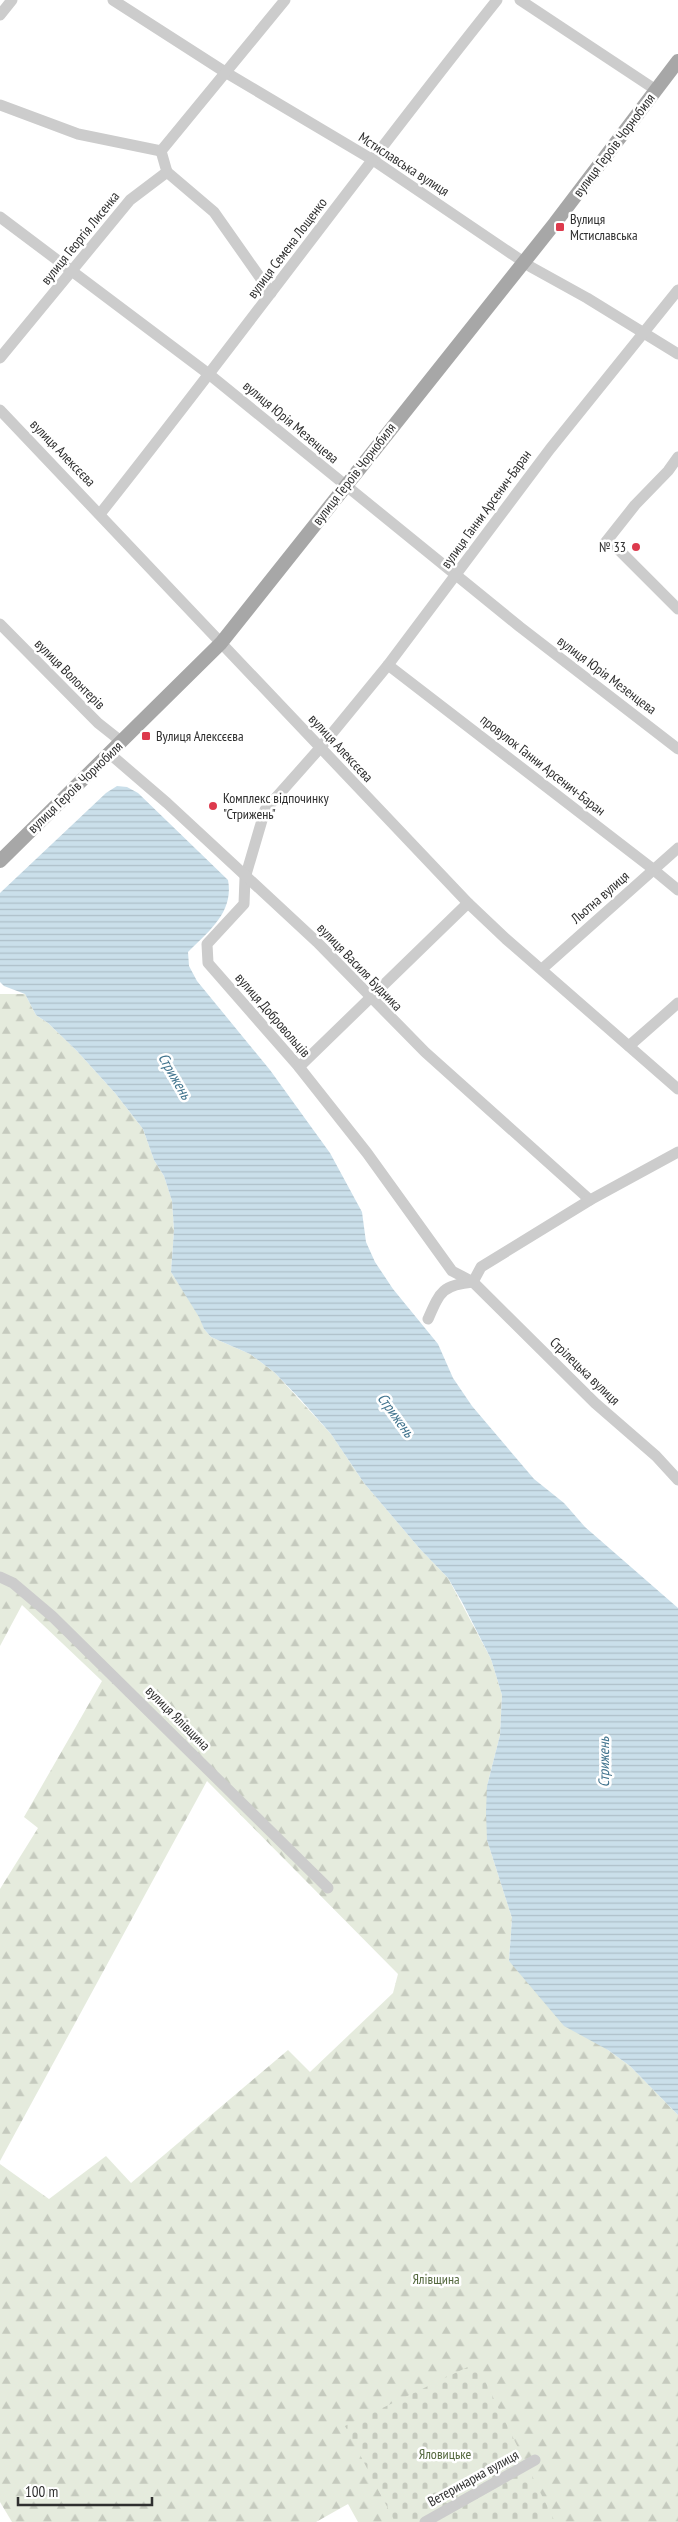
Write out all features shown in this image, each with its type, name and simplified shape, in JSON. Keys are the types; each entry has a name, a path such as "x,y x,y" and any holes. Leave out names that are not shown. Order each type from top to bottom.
{"main road":[{"name":"вулиця Героїв Чорнобиля","path":"0,861 221,643 523,262 678,61"}],"street":[{"path":"0,15 12,0"},
{"name":"Мстиславська вулиця","path":"113,0 225,72 373,160 523,262 644,332 678,354"},
{"path":"161,151 285,0"},
{"name":"вулиця Семена Лощенко","path":"100,514 210,375 373,160 498,0"},
{"path":"520,0 656,90"},
{"path":"0,105 78,134 161,151"},
{"path":"161,151 167,172 214,212 271,293"},
{"name":"вулиця Георгія Лисенка","path":"0,358 130,200 167,172"},
{"name":"вулиця Юрія Мезенцева","path":"0,217 24,237 74,270 210,375 456,576 678,749"},
{"name":"вулиця Ганни Арсенич-Баран","path":"320,748 388,665 550,449 678,290"},
{"name":"вулиця Алексєєва","path":"0,410 468,902 678,1088"},
{"path":"678,458 635,505 611,545 678,609"},
{"name":"вулиця Волонтерів","path":"0,624 98,723 122,742"},
{"name":"провулок Ганни Арсенич-Баран","path":"388,665 678,890"},
{"name":"вулиця Добровольців","path":"320,748 265,810 245,878 244,904 207,944 208,964 299,1067 367,1153 452,1270 473,1282"},
{"name":"вулиця Василя Будника","path":"110,754 167,803 245,878 317,942 372,998 396,1026 590,1200"},
{"name":"Льотна вулиця","path":"542,969 678,848"},
{"path":"299,1067 372,998 468,902"},
{"path":"629,1046 678,1003"},
{"path":"428,1319 439,1295 454,1284 473,1282 481,1267 590,1200 678,1152"},
{"name":"Стрілецька вулиця","path":"473,1282 588,1396 656,1456 678,1480"},
{"name":"вулиця Ялівщина","path":"0,1577 13,1584 52,1616 328,1888"},
{"name":"Ветеринарна вулиця","path":"425,2522 535,2460"}],"green space":[{"name":"Ялівщина","path":"0,994 25,994 36,1015 48,1023 77,1051 115,1093 143,1129 154,1160 164,1176 172,1201 174,1230 171,1272 200,1317 204,1329 211,1337 250,1354 274,1372 331,1434 364,1483 420,1549 448,1578 491,1659 502,1695 500,1735 487,1786 487,1840 512,1918 509,1961 608,2050 630,2066 678,2115 678,2522 358,2522 348,2504 316,2522 12,2522 0,2502 0,2164 49,2199 106,2156 131,2183 288,2050 310,2072 393,1993 398,1974 207,1781 0,2161 0,1889 38,1828 24,1817 102,1681 22,1605 0,1646"},
{"name":"Яловицьке","path":"476,2363 555,2522 395,2522 345,2426"}],"water":[{"name":"Стрижень","path":"117,786 127,787 138,793 228,880 229,891 224,911 188,952 189,966 197,981 270,1070 330,1153 362,1212 366,1242 375,1262 393,1289 438,1344 453,1378 472,1406 534,1479 564,1503 585,1527 678,1608 678,2115 630,2066 608,2050 564,2026 509,1961 512,1918 487,1840 486,1812 487,1786 500,1735 502,1695 491,1659 448,1578 420,1549 364,1483 331,1434 274,1372 250,1354 211,1337 204,1329 199,1317 171,1272 174,1230 172,1201 164,1176 154,1160 143,1129 115,1093 77,1051 48,1023 36,1015 25,994 4,986 0,982 0,893 106,793"}],"place":[{"name":"Вулиця Мстиславська","path":"560,227"},
{"name":"№ 33","path":"636,547"},
{"name":"Вулиця Алексєєва","path":"146,736"},
{"name":"Комплекс відпочинку \"Стрижень\"","path":"213,806"}]}
